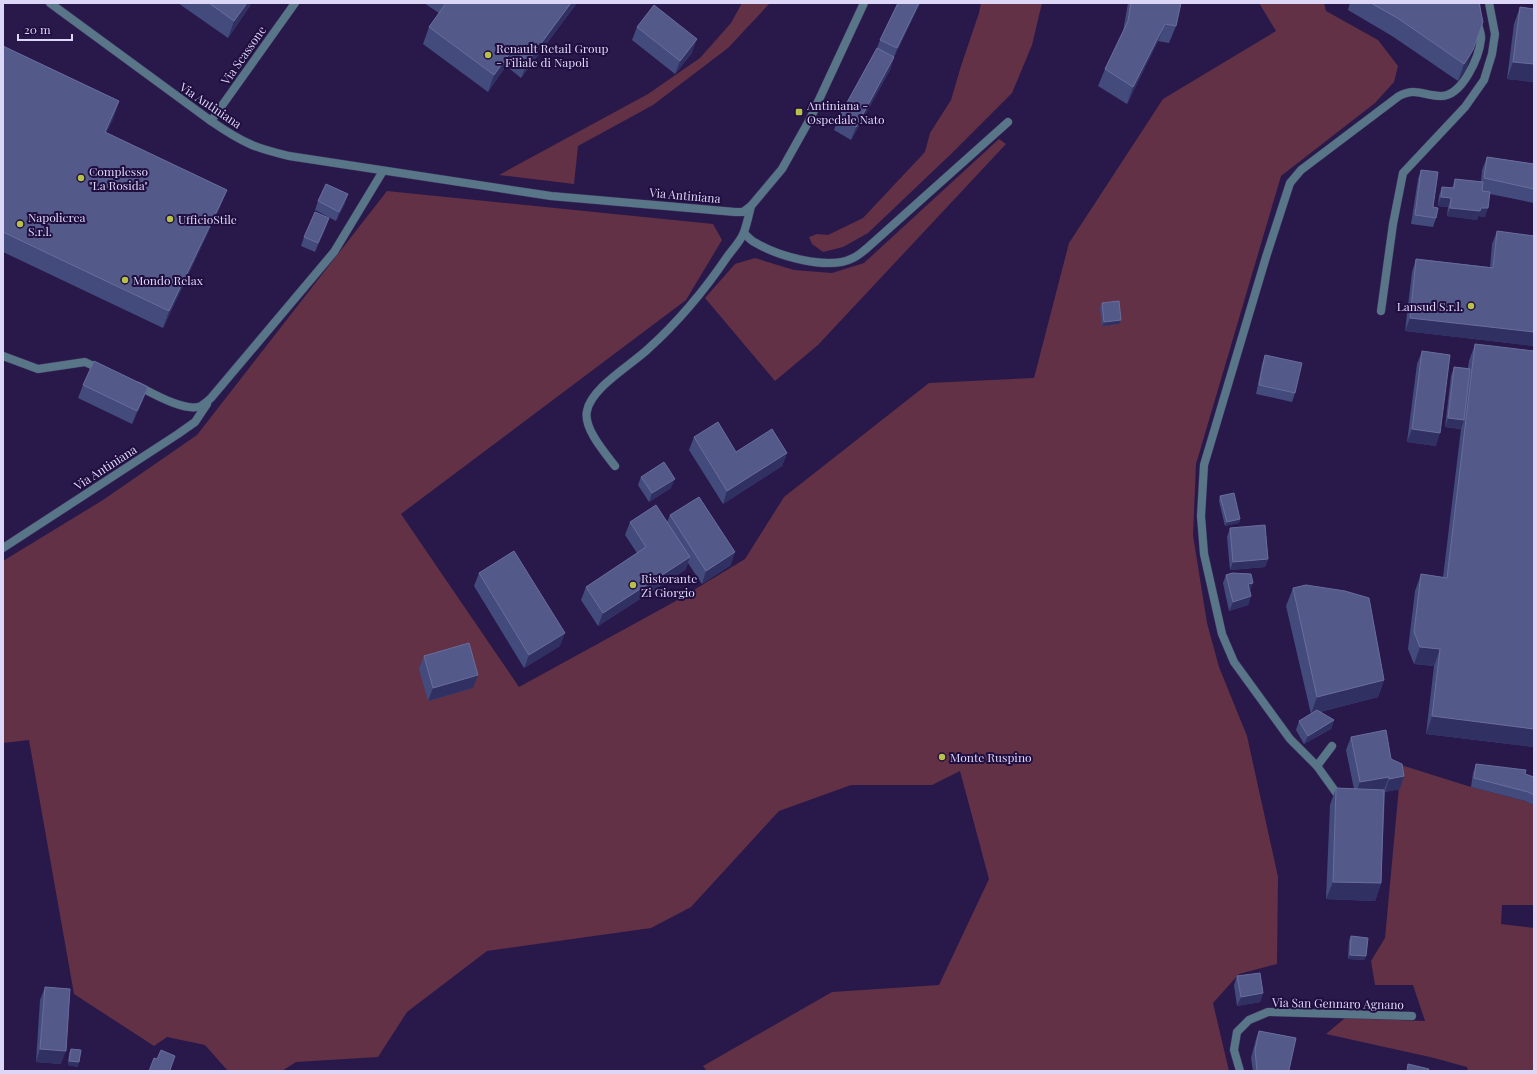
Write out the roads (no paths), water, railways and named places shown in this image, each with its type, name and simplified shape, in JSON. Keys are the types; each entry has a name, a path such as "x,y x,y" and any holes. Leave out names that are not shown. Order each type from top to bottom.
{"street":[{"name":"Via Antiniana","path":"50,3 211,121 252,145 282,154 551,196 735,212 743,212 751,206"},
{"name":"Via Scassone","path":"211,121 295,3"},
{"path":"615,466 591,432 586,420 587,410 591,399 600,389 648,349 690,307 718,271 744,233 751,206 782,168 810,119 864,3"},
{"path":"1340,798 1318,766 1290,739 1234,662 1222,634 1204,554 1201,516 1204,465 1266,257 1290,183 1300,170 1399,96 1408,91 1440,96 1449,95 1457,89 1469,73 1477,55 1481,38 1476,3"},
{"path":"1381,311 1393,224 1403,173 1465,107 1484,80 1492,54 1494,34 1489,3"},
{"path":"744,233 755,243 783,255 803,260 822,263 837,262 853,258 866,249 1008,122"},
{"name":"Via Antiniana","path":"3,548 195,422 211,398 334,252 383,170"},
{"path":"3,356 38,369 85,362 112,375"},
{"name":"Via Antiniana","path":"133,384 181,405 192,408 201,406 211,398"},
{"path":"1318,766 1332,746"},
{"name":"Via San Gennaro Agnano","path":"1240,1071 1234,1050 1237,1032 1249,1020 1268,1012 1412,1016"}],"place":[{"name":"Renault Retail Group - Filiale di Napoli","path":"488,55"},
{"name":"Antiniana - Ospedale Nato","path":"799,112"},
{"name":"Complesso \"La Rosida\"","path":"81,178"},
{"name":"UfficioStile","path":"170,219"},
{"name":"Napolicrea S.r.l.","path":"20,224"},
{"name":"Mondo Relax","path":"125,280"},
{"name":"Lansud S.r.l.","path":"1471,306"},
{"name":"Ristorante Zi Giorgio","path":"633,585"},
{"name":"Monte Ruspino","path":"942,757"}]}
